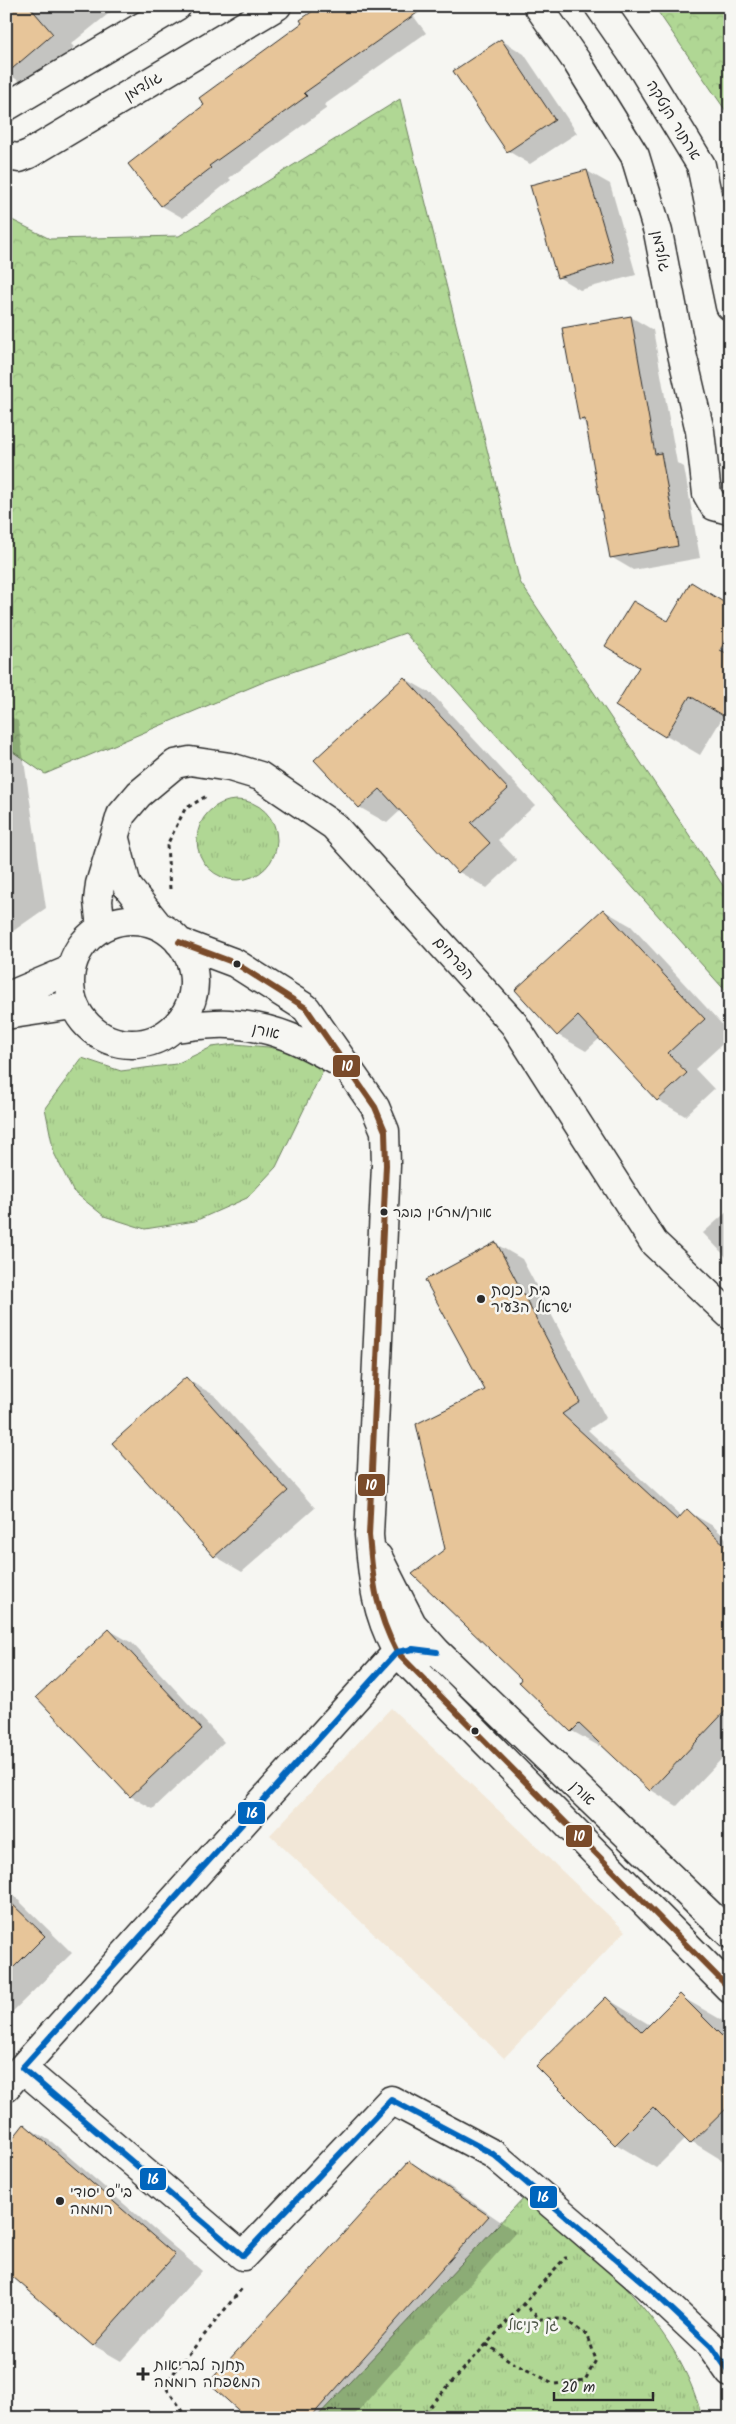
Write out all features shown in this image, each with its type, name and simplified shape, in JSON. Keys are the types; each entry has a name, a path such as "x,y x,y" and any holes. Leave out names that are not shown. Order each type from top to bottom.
{"street":[{"path":"6,107 177,6"},
{"name":"גולדמן","path":"6,156 19,158 29,154 277,6"},
{"name":"גולדמן","path":"538,6 577,62 635,156 658,232 679,341 700,431 707,494 714,506 725,509 730,507"},
{"name":"ארתור הנטקה","path":"599,6 642,68 701,165 730,306"},
{"name":"הפרחים","path":"101,928 98,901 100,884 121,815 139,794 174,764 190,761 230,767 260,776 334,826 514,1024 654,1243 730,1315"},
{"name":"הפרחים","path":"115,839 127,886 170,934"},
{"path":"128,919 143,920 170,934 187,953 194,973 194,993 187,1012 174,1028 151,1041 138,1044 124,1044 110,1040 95,1032 82,1020 74,1005 69,987 70,970 76,953 86,938 101,928 128,919"},
{"name":"אורן","path":"170,934 235,963 306,1008 375,1107 386,1131 369,1535 375,1595 384,1627 397,1652 730,1989"},
{"path":"6,997 70,970"},
{"path":"6,1014 74,1005"},
{"name":"אורן","path":"174,1028 228,1024 279,1032 307,1043 349,1068"},
{"name":"אורן","path":"369,1535 387,1578 412,1624 437,1652 730,1934"},
{"path":"437,1652 413,1649 397,1652 14,2077 244,2256 391,2100 493,2154 646,2285 711,2346 730,2373"}],"path":[{"path":"170,934 167,845 185,809"},
{"path":"188,2418 164,2385 243,2288 244,2256"},
{"path":"419,2418 565,2258 574,2260"},
{"path":"486,2344 513,2363 555,2384 585,2380 596,2360 588,2336 564,2319 540,2319 522,2303"}],"shaded area":[{"path":"391,1708 625,1931 504,2058 270,1835"}],"green space":[{"path":"654,6 730,6 730,121 728,114"},
{"path":"400,99 520,582 730,896 730,996 405,633 266,681 45,774 6,747 6,217 50,239 179,236"},
{"path":"237,800 252,803 265,812 274,825 277,840 274,855 265,868 252,877 237,880 222,877 209,868 200,855 197,840 200,825 209,812 222,803"},
{"path":"235,1044 268,1047 302,1054 323,1070 276,1167 247,1198 195,1221 145,1229 104,1216 73,1191 54,1153 45,1108 82,1058 121,1071 176,1064 212,1047"},
{"name":"גן דניאל","path":"527,2194 606,2267 654,2322 675,2352 691,2384 702,2418 316,2418"}],"building":[{"path":"6,6 29,6 53,34 6,74"},
{"path":"320,6 427,6 304,93 307,96 209,166 211,168 161,206 128,164 204,105 199,98 302,23 300,20"},
{"path":"501,39 555,120 507,152 453,71"},
{"path":"587,170 614,262 557,278 530,185"},
{"path":"631,316 655,454 661,453 678,546 610,558 585,419 579,420 562,328"},
{"path":"691,582 730,606 730,633 720,650 730,655 730,720 690,696 665,737 615,706 639,667 605,646 633,601 668,621"},
{"path":"404,677 508,789 471,823 490,843 458,873 380,789 359,808 314,760"},
{"path":"603,909 705,1019 668,1053 687,1073 657,1101 578,1016 557,1036 515,990"},
{"path":"496,1242 580,1402 562,1414 677,1520 687,1509 730,1550 730,1706 650,1791 579,1724 571,1732 519,1682 521,1679 412,1574 445,1549 416,1424 485,1390 425,1280"},
{"path":"186,1377 288,1491 214,1557 112,1443"},
{"path":"109,1629 202,1729 130,1797 36,1697"},
{"path":"6,1898 45,1936 6,1975"},
{"path":"680,1994 730,2044 730,2105 690,2144 653,2107 615,2145 536,2066 606,1997 642,2032"},
{"name":"בי\"ס יסודי רוממה","path":"24,2124 175,2255 93,2346 6,2271 6,2147"},
{"path":"409,2161 489,2216 310,2418 247,2418 208,2383"}],"transit line":[{"name":"10","path":"179,942 235,963 306,1008 375,1107 385,1131 386,1165 369,1535 376,1595 384,1622 397,1652 730,1989"},
{"name":"16","path":"437,1652 413,1649 397,1652 22,2068 243,2256 391,2100 493,2154 646,2285 711,2346 730,2373"}],"place":[{"name":"אורן/מרטין בובר","path":"384,1212"},
{"name":"בית כנסת ישראל הצעיר","path":"481,1299"},
{"name":"בי\"ס יסודי רוממה","path":"60,2201"},
{"name":"תחנה לבריאות המשפחה רוממה","path":"143,2374"}]}
